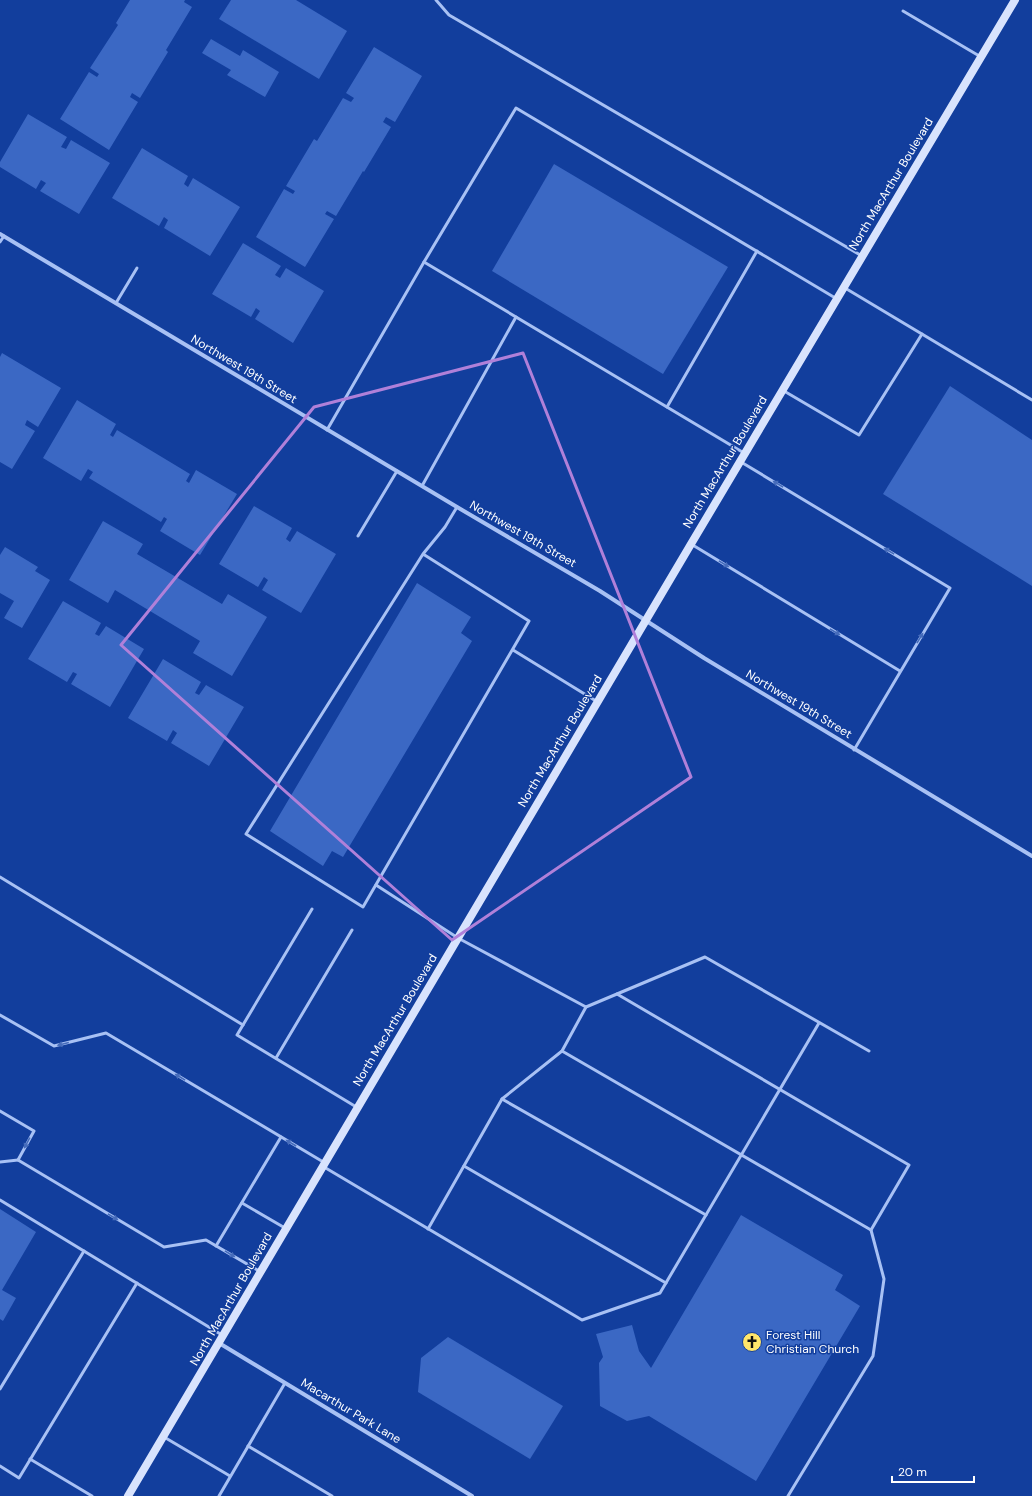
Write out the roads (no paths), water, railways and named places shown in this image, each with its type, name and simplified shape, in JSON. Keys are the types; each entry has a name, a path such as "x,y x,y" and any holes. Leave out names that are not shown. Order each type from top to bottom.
{"main road":[{"name":"North MacArthur Boulevard","path":"128,1496 843,287 1015,0"}],"street":[{"name":"Northwest 19th Street","path":"2,235 327,430 600,591 704,658 854,750 1032,856"},
{"name":"Macarthur Park Lane","path":"221,1340 285,1383 472,1496"}],"lane":[{"path":"436,0 449,15 862,256"},
{"path":"903,11 981,57"},
{"path":"327,430 424,262 516,108 837,299"},
{"path":"0,242 2,235"},
{"path":"666,407 757,251"},
{"path":"424,262 744,454"},
{"path":"116,303 137,268"},
{"path":"843,287 1032,400"},
{"path":"422,486 516,317"},
{"path":"782,390 859,435 922,334"},
{"path":"740,461 950,588 854,750"},
{"path":"358,536 397,471"},
{"path":"423,554 529,621 363,907 246,834 423,554 445,527 457,507"},
{"path":"691,544 900,672"},
{"path":"513,650 598,702"},
{"path":"0,877 243,1025"},
{"path":"376,886 458,938 586,1007"},
{"path":"312,909 237,1035 358,1108"},
{"path":"276,1058 352,930"},
{"path":"428,1229 502,1098 562,1051 586,1007 705,957 869,1051"},
{"path":"617,994 909,1165 871,1230"},
{"path":"0,1014 54,1046 106,1033 281,1137 428,1229 582,1320 660,1293 819,1023"},
{"path":"562,1051 871,1230 884,1279 873,1356 788,1496"},
{"path":"502,1098 706,1215"},
{"path":"0,1111 34,1131 18,1160"},
{"path":"216,1246 281,1137"},
{"path":"0,1162 18,1160 164,1247 206,1240 261,1272"},
{"path":"464,1166 666,1283"},
{"path":"0,1200 137,1283 221,1340"},
{"path":"242,1203 286,1229"},
{"path":"0,1388 84,1251"},
{"path":"0,1466 19,1478 137,1283"},
{"path":"218,1496 285,1383"},
{"path":"163,1437 230,1476"},
{"path":"248,1446 332,1496"},
{"path":"30,1458 92,1496"}],"place":[{"name":"Forest Hill Christian Church","path":"752,1342"}]}
